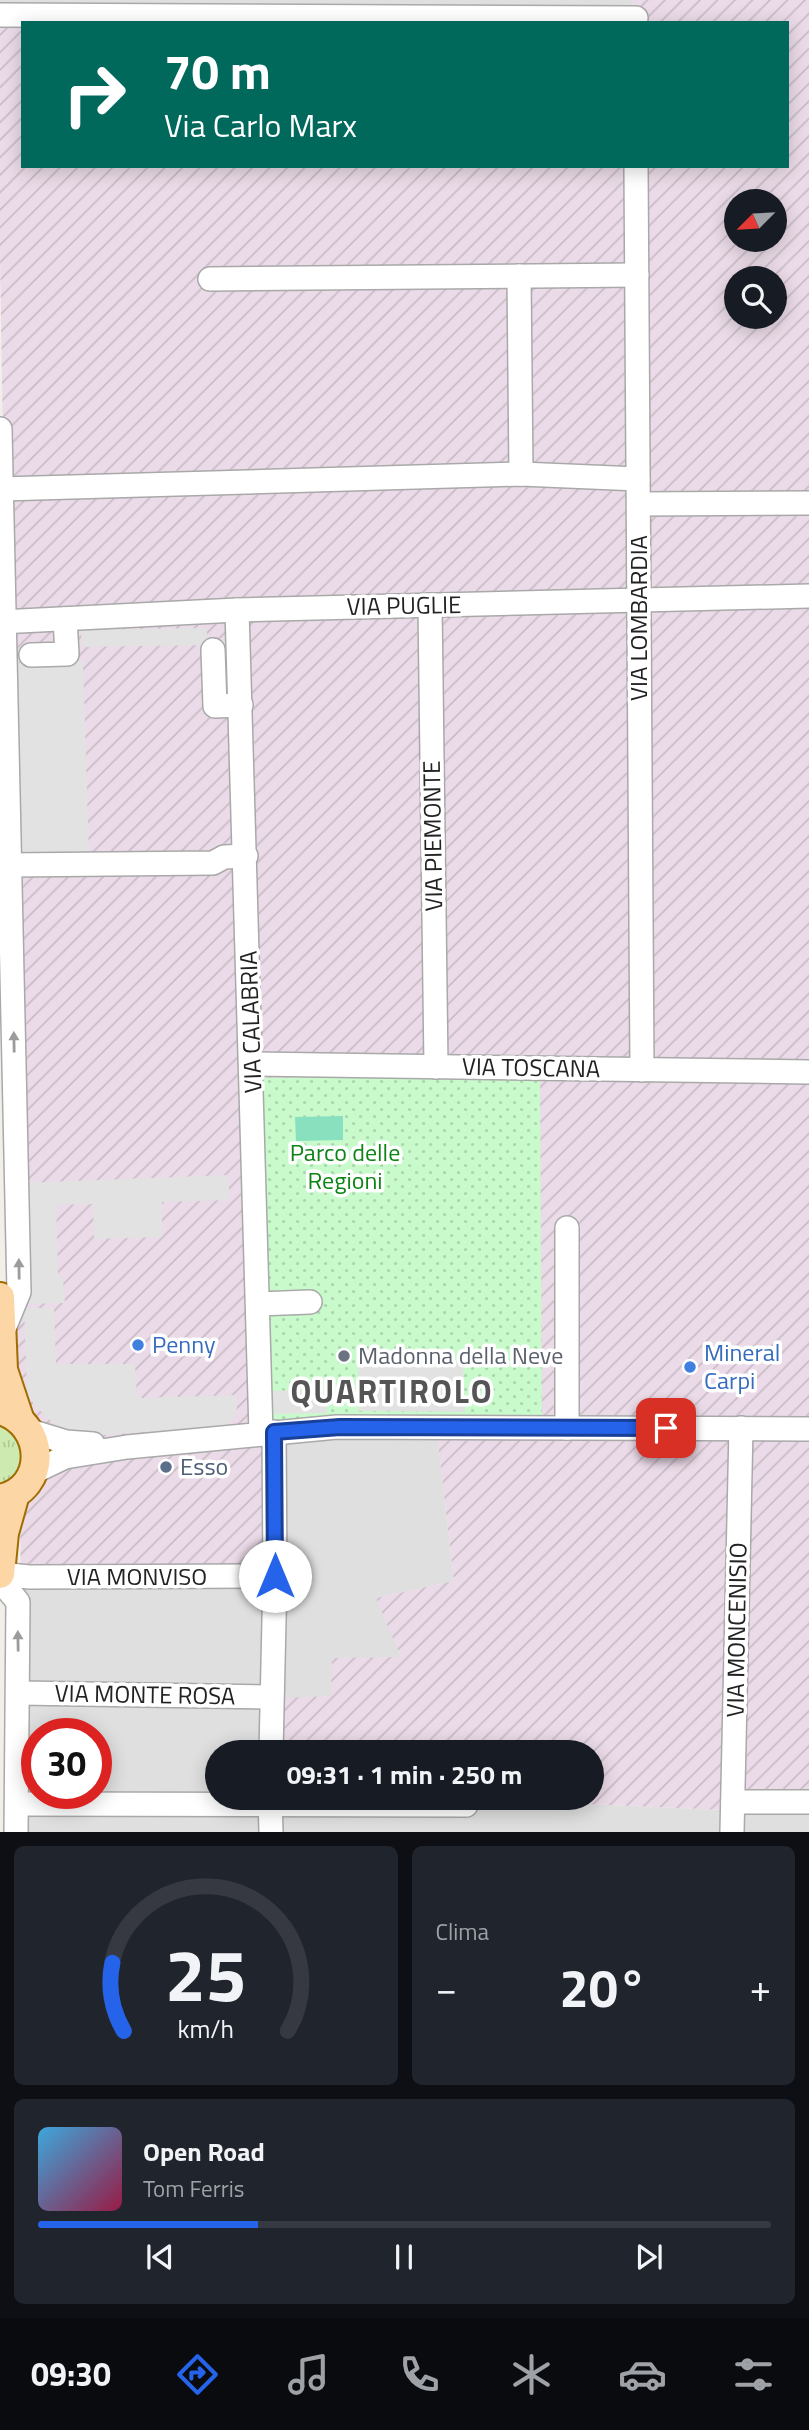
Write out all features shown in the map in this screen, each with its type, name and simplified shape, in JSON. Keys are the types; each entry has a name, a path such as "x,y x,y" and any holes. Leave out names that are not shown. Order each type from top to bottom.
{"main road":[{"path":"0,1297 3,1370 16,1420 37,1458 34,1472 7,1497 0,1576"}],"street":[{"path":"0,15 635,13"},
{"name":"VIA LOMBARDIA","path":"636,168 642,1070"},
{"path":"210,279 637,275"},
{"path":"519,276 521,474"},
{"path":"0,429 2,622 19,1292 2,1334"},
{"path":"2,489 521,474 638,479"},
{"path":"639,504 809,503"},
{"name":"VIA PUGLIE","path":"2,622 237,610 809,596"},
{"name":"VIA PIEMONTE","path":"430,605 436,1067"},
{"name":"VIA CALABRIA","path":"237,610 258,1304 275,1576 271,1740"},
{"path":"32,655 67,654 65,619"},
{"path":"213,650 215,706 241,705"},
{"path":"10,865 213,863 224,857 246,856"},
{"name":"VIA TOSCANA","path":"252,1064 809,1072"},
{"path":"566,1428 567,1228"},
{"path":"258,1304 310,1302"},
{"path":"16,1420 66,1442 127,1447"},
{"path":"34,1472 65,1457 127,1447 340,1427 809,1429"},
{"name":"VIA MONCENISIO","path":"732,1832 741,1428"},
{"path":"0,1576 18,1602 16,1832"},
{"name":"VIA MONVISO","path":"0,1576 275,1576"},
{"name":"VIA MONTE ROSA","path":"19,1693 271,1697"},
{"path":"17,1804 205,1801"},
{"path":"733,1802 809,1802"},
{"path":"270,1810 271,1832"}],"shaded area":[{"path":"0,0 632,0 633,17 21,21 0,22"},
{"path":"632,0 809,0 809,1807 723,1810 604,1805 604,1740 282,1740 282,1698 331,1696 332,1658 401,1657 376,1598 454,1581 437,1434 271,1437 271,1589 21,1588 0,254 0,22 21,22 21,168 789,168 789,21 127,21 633,17"},
{"path":"207,628 207,645 82,647 81,630"},
{"path":"83,661 89,860 19,862 14,663"},
{"path":"229,1175 229,1200 162,1202 162,1237 94,1239 93,1204 56,1205 58,1277 63,1278 65,1303 26,1304 23,1183"},
{"path":"24,1308 54,1308 56,1364 135,1364 137,1398 236,1395 237,1413 226,1426 75,1436 57,1427 34,1405 27,1391"},
{"path":"463,1362 465,1412 359,1411 358,1364"},
{"path":"326,1389 327,1413 274,1414 272,1391"},
{"path":"437,1434 454,1581 377,1598 401,1657 332,1696 293,1740 205,1740 205,1810 604,1810 604,1805 723,1810 809,1807 809,1832 18,1832 21,1588 271,1589 271,1437"}],"green space":[{"name":"Parco delle Regioni","path":"540,1075 542,1434 271,1437 244,1078"},
{"path":"343,1116 343,1140 296,1141 295,1117"},
{"path":"0,1423 20,1438 21,1461 13,1477 0,1487"}],"place":[{"name":"Penny","path":"138,1345"},
{"name":"Madonna della Neve","path":"344,1356"},
{"name":"Mineral Carpi","path":"690,1367"},
{"name":"Esso","path":"166,1467"}],"district":[{"name":"QUARTIROLO","path":"392,1392"}],"route":[{"path":"275,1576 274,1432 340,1427 666,1428"}]}
